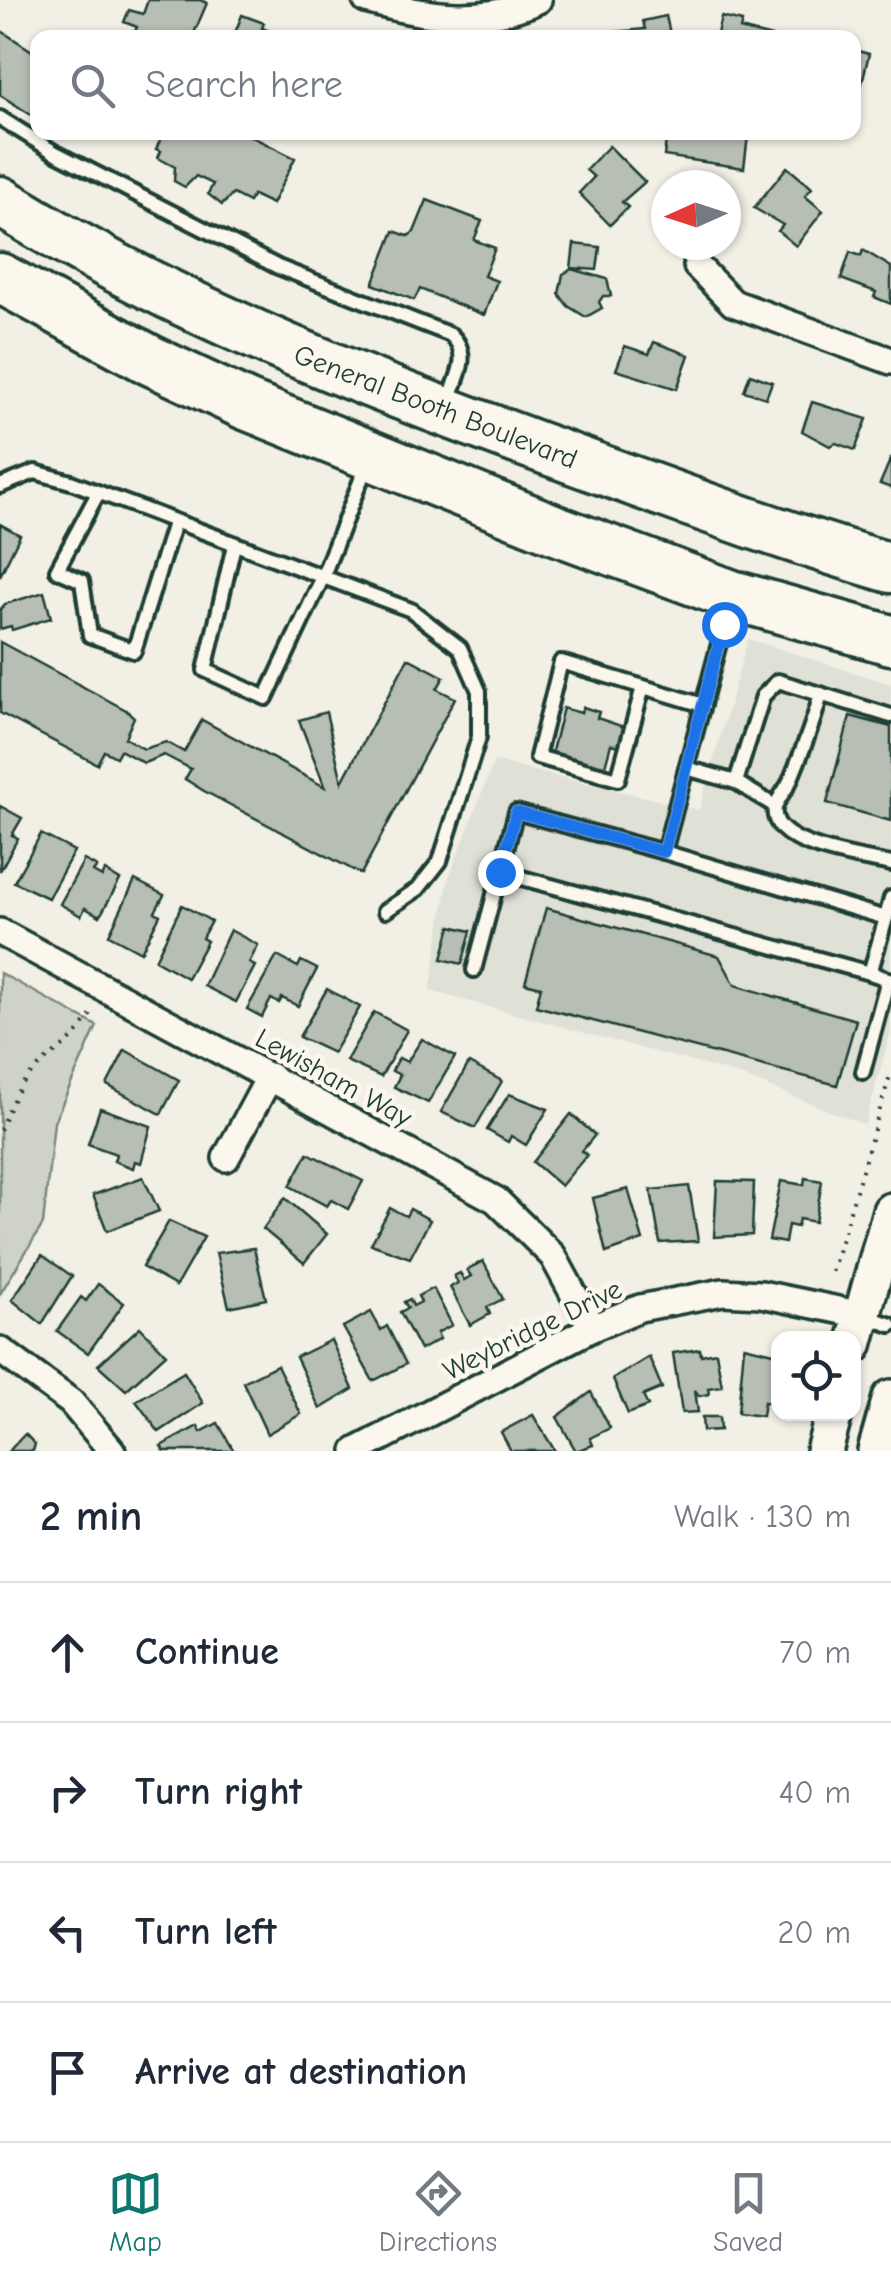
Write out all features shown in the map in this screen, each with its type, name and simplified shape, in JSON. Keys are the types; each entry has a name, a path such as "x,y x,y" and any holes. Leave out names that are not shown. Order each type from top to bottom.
{"highway":[{"name":"General Booth Boulevard","path":"0,201 175,298 445,412 786,538 891,568"},
{"path":"0,278 150,360 370,456 732,595 891,640"}],"main road":[{"path":"869,1328 891,1211"},
{"path":"876,1451 891,1398"},
{"path":"824,1451 832,1421"}],"street":[{"path":"366,0 428,16 462,17 497,13 538,0"},
{"path":"697,266 733,302 891,361"},
{"name":"Lewisham Way","path":"0,932 496,1200 552,1256 592,1328"},
{"path":"226,1158 270,1076"},
{"name":"Weybridge Drive","path":"356,1451 592,1328 640,1308 723,1292 761,1294 869,1328"},
{"path":"0,1350 71,1402 112,1451"}],"lane":[{"path":"0,118 30,137"},
{"path":"35,140 278,267 451,336 461,344 464,356 445,412"},
{"path":"234,545 205,670 266,698 323,576 370,456"},
{"path":"0,486 35,472 323,576 411,610 440,629 470,662 479,691 479,736 440,861 418,889 385,912"},
{"path":"98,494 57,570 82,581 90,635 134,651 174,523"},
{"path":"664,852 732,595"},
{"path":"643,687 618,779 537,757 561,662 703,705"},
{"path":"736,782 763,696 778,681 891,716"},
{"path":"821,694 810,734 775,806 776,820 784,832 803,843 891,864"},
{"path":"686,768 736,782 775,806"},
{"path":"474,970 516,812 886,918"},
{"path":"500,872 890,979 863,1072"},
{"path":"870,973 891,898"}],"path":[{"path":"0,1130 14,1096 35,1069 75,1042 94,1010"},
{"path":"832,1272 891,1072"}],"shaded area":[{"path":"748,639 891,684 891,1031 865,1125 733,1073 430,991 448,880 494,761 699,810"},
{"path":"0,973 97,1026 54,1122 43,1224 0,1294"}],"building":[{"path":"148,0 207,3 195,30 136,30 137,27 124,22 129,10 143,14"},
{"path":"242,15 264,23 262,28 267,30 236,30"},
{"path":"666,16 669,30 635,30 645,29 643,21"},
{"path":"721,17 742,22 740,29 744,30 718,30"},
{"path":"0,30 30,50 30,114 0,95"},
{"path":"861,52 869,54 861,87"},
{"path":"160,140 258,140 295,158 272,204 253,195 249,202 233,194 222,205 208,194 213,184 196,176 185,187 174,181 175,167 158,158 161,151 156,149"},
{"path":"666,140 748,140 744,168 664,156"},
{"path":"609,146 645,182 622,202 628,207 610,225 579,193 594,177 586,170"},
{"path":"787,167 812,188 805,196 823,211 796,246 778,231 783,225 754,208"},
{"path":"427,200 482,221 474,240 495,248 484,276 497,281 484,315 420,289 414,300 373,284 394,231 408,236 414,232"},
{"path":"574,244 600,247 597,270 571,268"},
{"path":"863,250 891,267 891,304 874,297 876,292 841,279 850,252 861,256"},
{"path":"572,269 607,279 611,296 603,296 599,302 602,308 586,317 568,306 559,294 563,274"},
{"path":"654,342 689,355 677,389 616,370 625,346 649,354"},
{"path":"750,374 772,382 766,398 744,391"},
{"path":"812,402 867,419 855,450 836,443 830,446 802,431"},
{"path":"891,458 891,488 880,484"},
{"path":"0,524 20,535 0,576"},
{"path":"44,592 51,618 12,630 11,626 0,629 0,610 5,604"},
{"path":"0,642 126,710 134,717 125,738 144,749 166,742 184,752 202,720 325,787 299,720 326,712 342,782 408,658 444,677 437,689 455,698 361,874 204,791 185,779 191,769 164,755 144,763 120,750 116,757 104,751 97,764 0,713"},
{"path":"583,707 599,712 597,718 633,730 628,748 611,744 604,770 551,755 563,708 581,713"},
{"path":"850,716 891,727 891,821 827,803"},
{"path":"0,806 22,818 12,835 18,838 0,871"},
{"path":"41,834 74,851 48,898 14,882"},
{"path":"84,860 97,867 93,872 102,877 105,871 120,880 100,916 85,908 81,916 60,904"},
{"path":"135,880 164,895 155,912 160,915 141,952 109,935"},
{"path":"182,905 211,921 202,938 207,941 187,978 155,960"},
{"path":"546,908 719,956 735,985 856,1020 837,1085 536,1006 541,987 525,983"},
{"path":"451,926 471,931 462,964 442,959"},
{"path":"230,930 258,945 249,963 255,966 236,1002 204,986"},
{"path":"277,956 298,967 301,961 317,969 298,1006 282,998 279,1003 271,999 262,1017 247,1009"},
{"path":"327,989 360,1007 333,1053 299,1037"},
{"path":"374,1012 407,1030 381,1077 346,1061"},
{"path":"422,1039 455,1057 428,1103 394,1087 400,1075 392,1071 399,1058 407,1062"},
{"path":"125,1050 179,1080 161,1114 107,1085"},
{"path":"469,1063 502,1081 475,1128 441,1112"},
{"path":"509,1094 548,1109 526,1145 511,1136 508,1142 487,1130"},
{"path":"100,1108 151,1126 141,1163 135,1161 133,1168 114,1161 116,1154 88,1144"},
{"path":"571,1114 595,1135 582,1151 587,1155 561,1186 533,1162"},
{"path":"308,1153 363,1181 348,1209 331,1200 327,1206 290,1186"},
{"path":"143,1177 159,1211 107,1231 93,1195"},
{"path":"805,1178 822,1181 815,1222 799,1219 797,1227 788,1225 785,1243 769,1240 781,1181 804,1185"},
{"path":"717,1181 754,1182 752,1235 714,1237"},
{"path":"689,1186 698,1241 660,1243 651,1190"},
{"path":"628,1189 643,1240 606,1253 593,1198"},
{"path":"285,1198 327,1234 304,1263 263,1229"},
{"path":"390,1208 406,1216 410,1209 430,1220 410,1258 371,1244"},
{"path":"169,1221 204,1237 176,1286 142,1267"},
{"path":"254,1248 266,1299 229,1307 216,1253"},
{"path":"42,1255 72,1276 42,1324 12,1300"},
{"path":"483,1261 503,1299 487,1307 490,1314 470,1325 450,1287 458,1283 454,1276 460,1273 464,1280 471,1276 467,1270"},
{"path":"98,1284 124,1303 88,1353 57,1331 81,1297 86,1301"},
{"path":"433,1288 452,1325 437,1333 440,1339 420,1350 400,1312 408,1308 404,1302 410,1299 413,1306 421,1302 418,1296"},
{"path":"371,1312 381,1330 387,1326 406,1364 373,1381 343,1327"},
{"path":"140,1327 166,1354 126,1390 98,1365"},
{"path":"331,1340 353,1389 320,1409 296,1357"},
{"path":"744,1346 771,1352 771,1403 764,1402 762,1416 738,1413"},
{"path":"700,1349 701,1355 716,1352 722,1386 708,1388 709,1394 699,1396 695,1390 698,1412 682,1413 673,1353"},
{"path":"649,1357 662,1388 643,1396 648,1406 628,1414 613,1379"},
{"path":"277,1365 301,1414 267,1434 243,1382"},
{"path":"184,1372 203,1403 159,1432 136,1401"},
{"path":"591,1392 610,1428 590,1438 593,1445 576,1451 557,1417"},
{"path":"533,1415 555,1451 511,1451 501,1432"},
{"path":"702,1417 719,1417 720,1430 703,1431"},
{"path":"218,1423 234,1451 164,1451 161,1446 198,1426 201,1432"},
{"path":"25,1434 35,1444 33,1451 9,1451"}],"route":[{"path":"500,872 516,812 664,852 724,624"}]}
